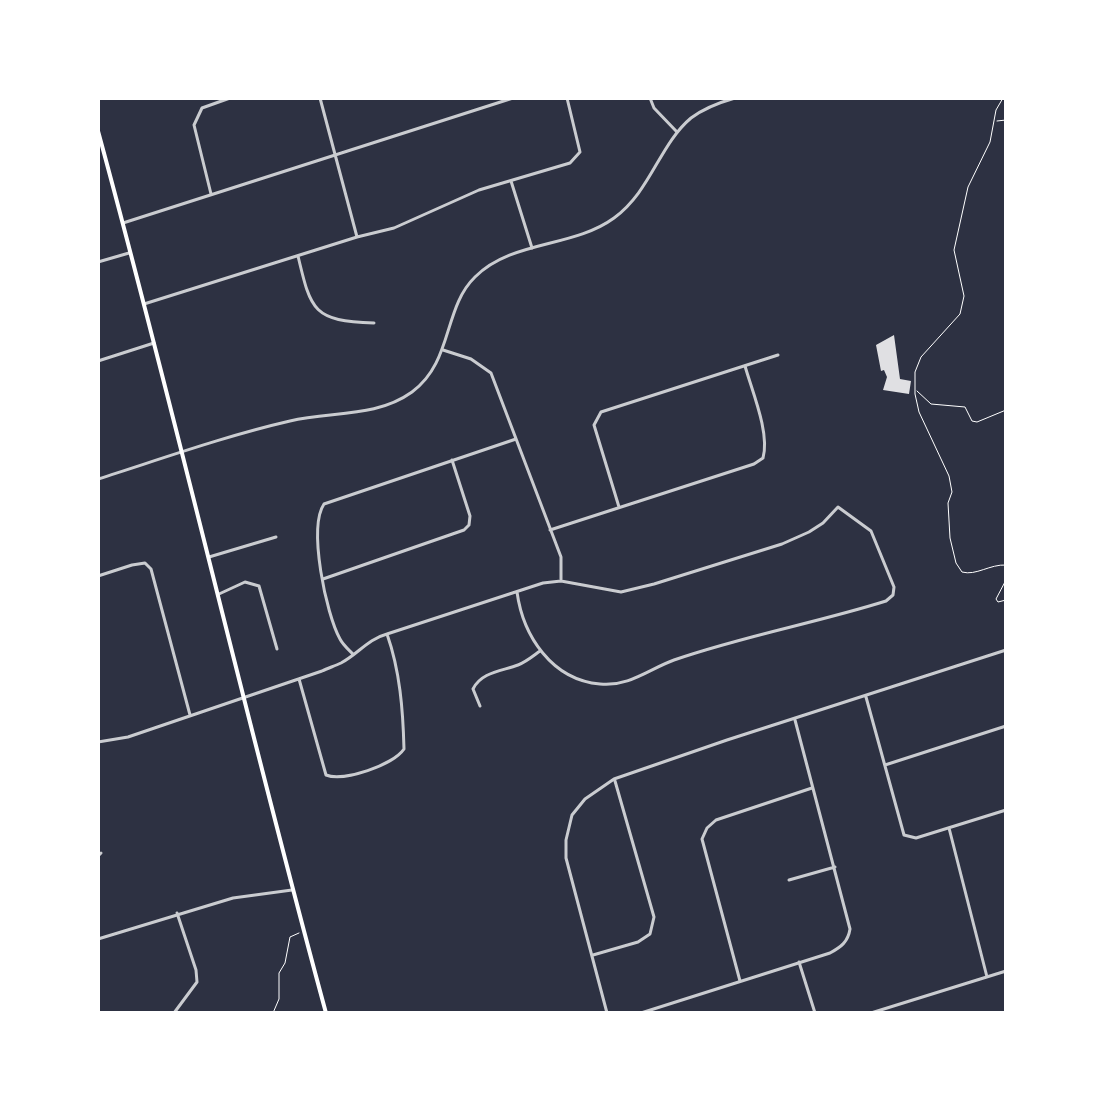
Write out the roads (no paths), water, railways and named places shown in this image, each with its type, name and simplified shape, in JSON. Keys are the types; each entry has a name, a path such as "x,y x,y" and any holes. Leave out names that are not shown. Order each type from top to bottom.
{"main road":[{"path":"98,131 184,451 326,1013"}],"street":[{"path":"211,194 194,125 202,108 230,98"},
{"path":"320,98 357,237"},
{"path":"123,223 513,98"},
{"path":"144,304 394,228 455,200 574,160 580,152 580,144 567,98"},
{"path":"650,98 654,108 678,132"},
{"path":"98,479 292,420 378,409 394,403 427,379 443,350 461,299 472,279 491,263 590,230 612,219 643,190 678,132 693,116 735,98"},
{"path":"511,181 532,248"},
{"path":"98,262 130,252"},
{"path":"298,256 311,305 323,315 374,323"},
{"path":"98,361 154,343"},
{"path":"443,350 471,359 491,373 561,557 561,581"},
{"path":"619,507 594,425 601,412 778,355"},
{"path":"550,530 754,464 763,458 766,447 764,434 745,366"},
{"path":"353,654 341,642 336,631 319,562 316,522 324,504 516,439"},
{"path":"323,579 464,530 469,525 470,516 452,460"},
{"path":"98,742 128,737 299,679 343,662 365,643 387,634 517,592 561,581 621,592 782,544 816,527 838,507 871,531 894,587 893,595 886,601 673,661 635,680 600,684 573,677 555,667 540,651 528,629 517,592"},
{"path":"209,557 276,537"},
{"path":"98,576 145,563 151,569 190,715"},
{"path":"219,594 245,582 259,586 277,649"},
{"path":"299,679 326,775 340,778 392,761 404,749 404,738 399,675 387,634"},
{"path":"607,1013 566,858 566,840 572,815 585,799 614,779 1006,650"},
{"path":"480,706 473,689 476,682 492,673 519,665 540,651"},
{"path":"866,697 904,835 916,838 1006,810"},
{"path":"641,1013 840,947 849,936 835,867 795,720"},
{"path":"885,765 1006,726"},
{"path":"593,955 638,942 650,934 654,917 614,779"},
{"path":"740,981 702,839 707,828 716,820 813,788"},
{"path":"949,828 987,977"},
{"path":"789,880 835,867"},
{"path":"98,939 233,898 293,890"},
{"path":"174,1013 197,982 177,913"},
{"path":"799,962 815,1013"},
{"path":"871,1013 1006,971"}]}
